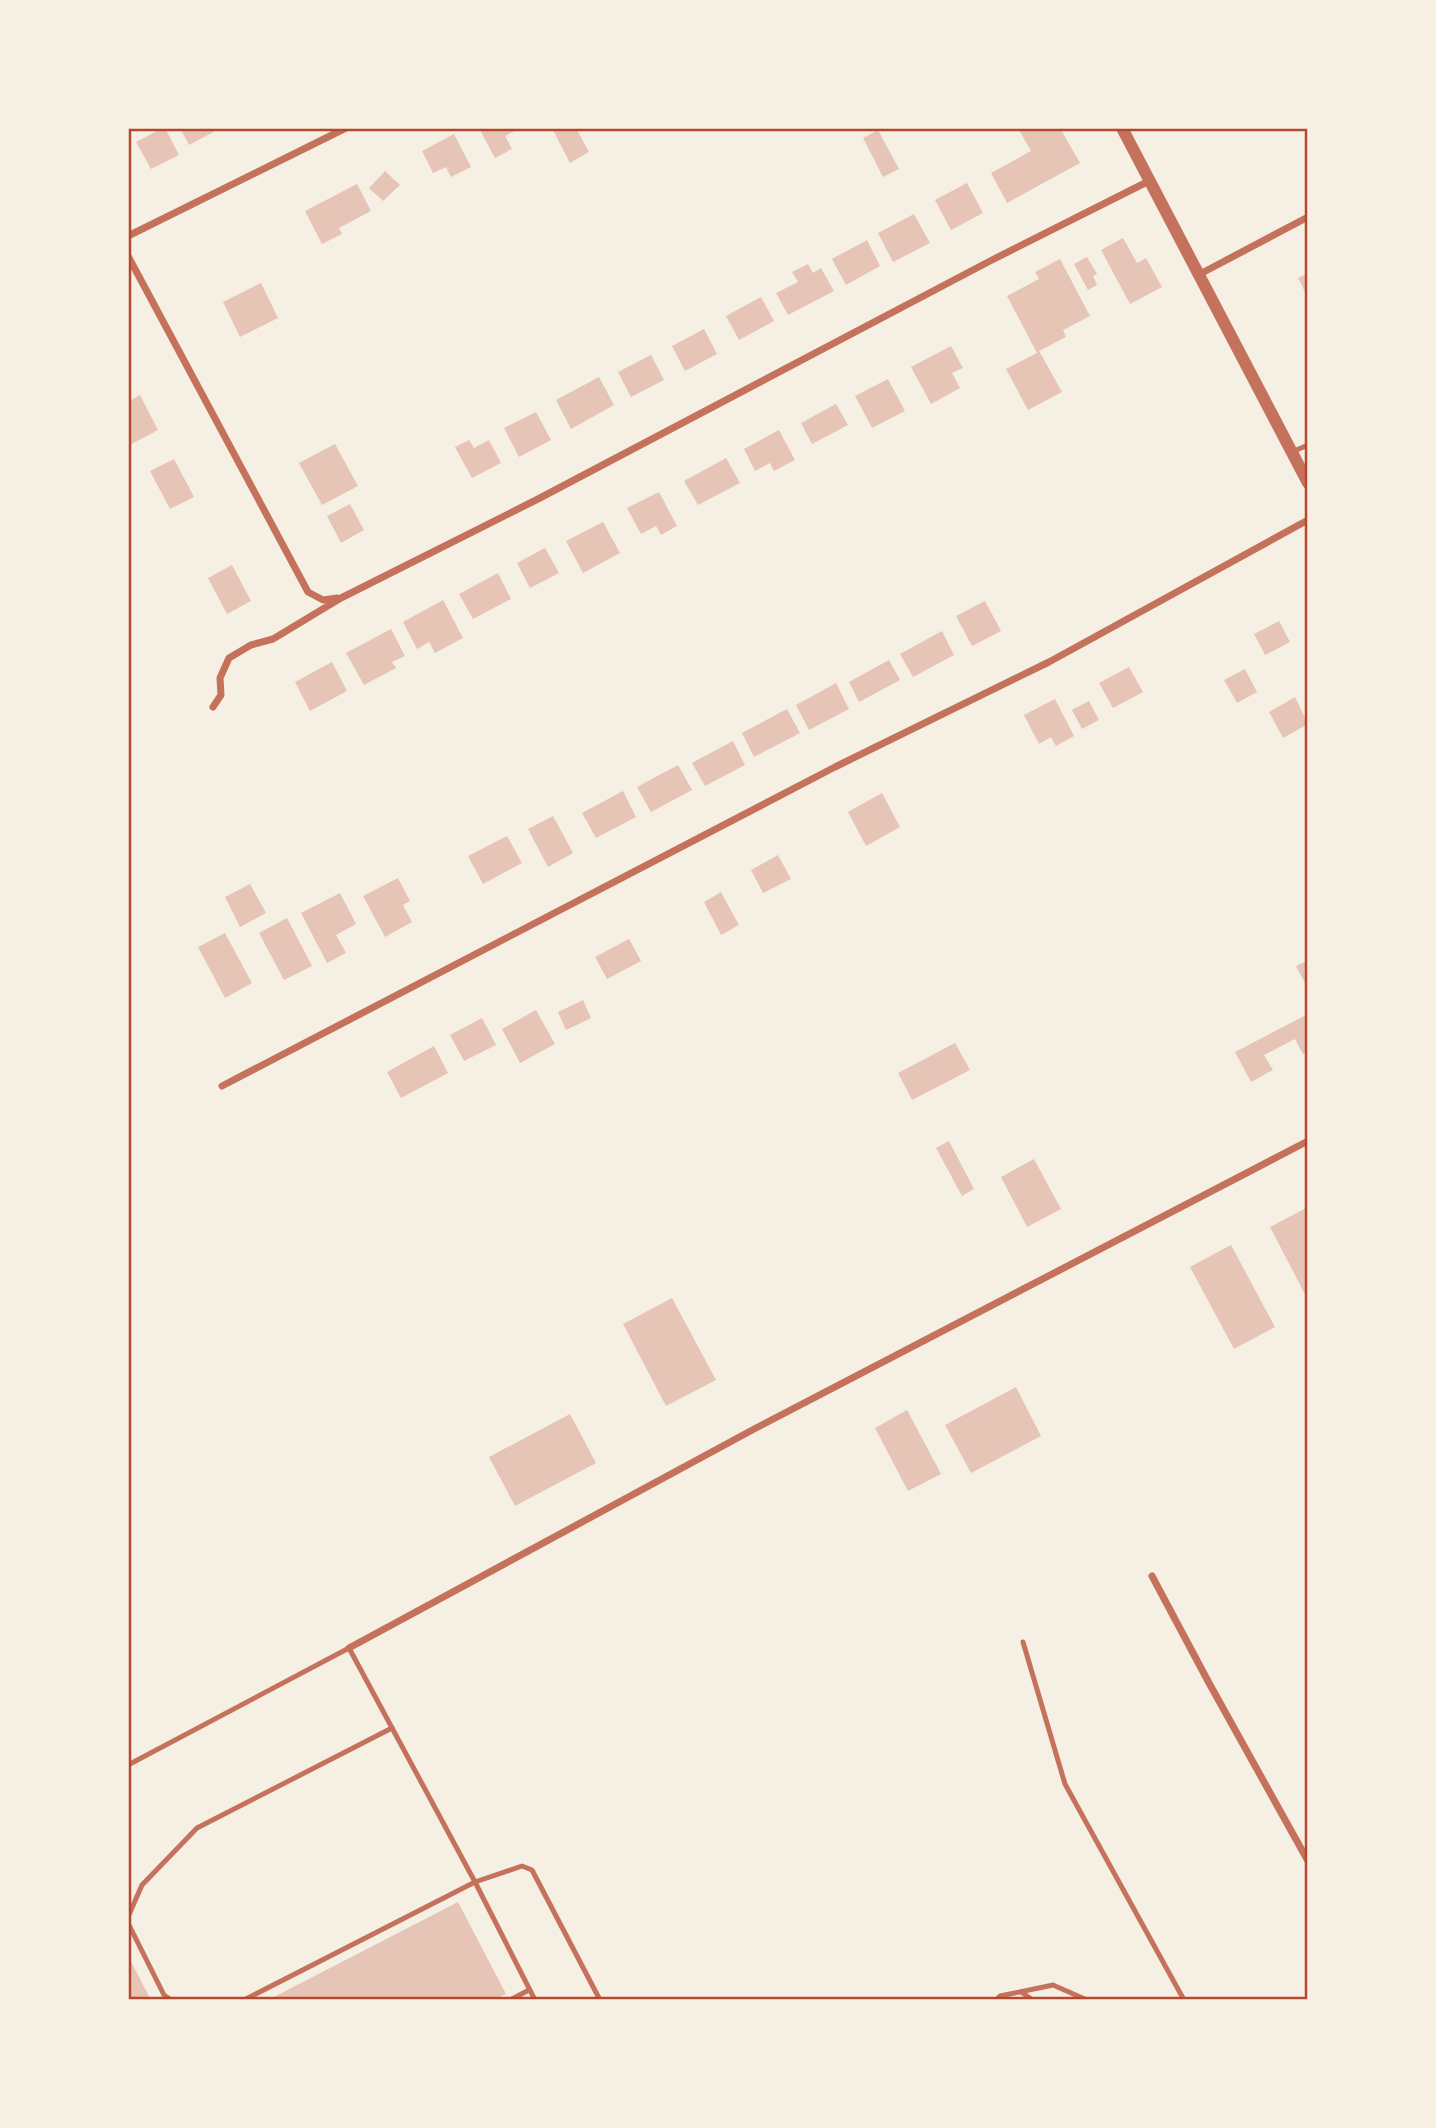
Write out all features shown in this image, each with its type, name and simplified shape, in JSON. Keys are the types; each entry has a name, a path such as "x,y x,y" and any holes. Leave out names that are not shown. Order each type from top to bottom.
{"street":[{"path":"128,236 346,128"},
{"path":"1122,128 1308,484"},
{"path":"213,707 220,695 220,678 229,659 251,645 272,639 341,597 538,499 990,261 1149,181"},
{"path":"1200,274 1308,217"},
{"path":"128,256 308,592 323,600 341,597"},
{"path":"222,1086 835,768 1049,662 1308,520"},
{"path":"349,1648 757,1428 1308,1141"},
{"path":"1152,1576 1308,1861"}],"lane":[{"path":"1292,452 1308,445"},
{"path":"1023,1642 1065,1784 1184,2000"},
{"path":"128,1765 349,1648 535,2000"},
{"path":"128,1917 142,1885 197,1828 392,1728"},
{"path":"244,2000 475,1882 522,1866 532,1870 600,2000"},
{"path":"128,1923 164,1995 171,2000"},
{"path":"996,2000 1000,1996 1053,1985 1087,2000"},
{"path":"510,2000 529,1990"},
{"path":"1021,1992 1033,2000"}],"building":[{"path":"163,128 179,155 151,169 136,142"},
{"path":"180,128 221,128 189,145"},
{"path":"479,128 520,128 505,136 512,149 495,158"},
{"path":"552,128 576,128 589,152 570,163"},
{"path":"1060,128 1080,163 1007,203 991,173 1031,151 1019,130"},
{"path":"878,130 899,169 883,177 863,138"},
{"path":"454,134 471,167 451,177 446,167 433,173 422,151"},
{"path":"385,171 400,185 383,201 369,188"},
{"path":"967,183 983,213 951,230 935,200"},
{"path":"357,184 371,211 339,228 342,234 322,244 305,211"},
{"path":"914,214 930,243 893,262 878,233"},
{"path":"1123,238 1137,263 1146,258 1162,287 1130,304 1101,250"},
{"path":"867,240 880,266 846,285 832,259"},
{"path":"1087,257 1097,274 1093,276 1097,285 1088,290 1074,264"},
{"path":"1060,259 1090,316 1063,330 1066,337 1039,351 1062,392 1028,410 1006,369 1037,353 1007,296 1039,279 1035,272"},
{"path":"808,264 813,273 821,268 834,291 788,315 776,293 798,282 792,272"},
{"path":"1308,273 1308,298 1298,278"},
{"path":"261,283 278,318 240,337 223,302"},
{"path":"761,297 774,321 739,340 726,316"},
{"path":"704,329 717,354 685,371 672,346"},
{"path":"951,346 963,368 952,373 960,388 931,404 911,367"},
{"path":"651,355 664,380 631,397 618,372"},
{"path":"599,377 614,405 571,429 556,400"},
{"path":"888,379 905,411 872,428 855,396"},
{"path":"140,395 158,430 128,446 128,402"},
{"path":"836,404 848,425 812,444 801,423"},
{"path":"536,412 551,440 519,457 504,428"},
{"path":"779,430 795,460 774,471 770,463 755,471 744,449"},
{"path":"469,440 474,448 489,440 501,463 472,478 455,447"},
{"path":"335,444 358,486 322,505 299,463"},
{"path":"726,458 740,483 698,505 684,481"},
{"path":"174,459 194,497 170,509 150,471"},
{"path":"659,492 677,526 661,535 656,526 641,534 627,508"},
{"path":"350,504 364,530 341,543 327,516"},
{"path":"603,522 620,553 583,573 566,541"},
{"path":"545,548 559,573 530,588 517,563"},
{"path":"232,565 251,601 227,614 208,578"},
{"path":"498,573 511,599 473,619 459,594"},
{"path":"443,600 463,638 435,653 429,642 417,649 403,622"},
{"path":"985,601 1001,631 972,646 956,616"},
{"path":"1279,621 1290,642 1265,655 1254,634"},
{"path":"391,629 405,656 392,662 396,668 364,685 346,653"},
{"path":"942,631 954,655 913,677 900,654"},
{"path":"889,660 900,680 859,702 849,682"},
{"path":"332,662 347,691 310,711 295,682"},
{"path":"1129,667 1143,692 1113,708 1099,683"},
{"path":"1245,669 1257,692 1237,703 1224,680"},
{"path":"836,683 849,709 809,730 796,705"},
{"path":"1295,697 1308,724 1283,738 1269,712"},
{"path":"1055,699 1074,736 1056,746 1051,737 1039,744 1024,715"},
{"path":"1089,701 1099,720 1082,729 1072,710"},
{"path":"787,709 800,733 754,757 742,733"},
{"path":"733,741 745,765 705,786 692,763"},
{"path":"678,765 692,790 651,812 637,787"},
{"path":"623,791 636,817 596,838 582,813"},
{"path":"882,793 900,827 866,846 848,812"},
{"path":"553,816 573,853 548,867 528,829"},
{"path":"507,836 522,863 483,884 468,856"},
{"path":"778,855 791,879 763,893 751,870"},
{"path":"398,878 410,901 403,905 412,922 385,937 363,896"},
{"path":"250,884 266,913 240,927 225,897"},
{"path":"721,892 739,925 721,935 704,902"},
{"path":"340,893 356,924 336,935 346,953 327,963 301,913"},
{"path":"287,918 312,966 284,980 259,933"},
{"path":"225,933 252,983 225,998 198,947"},
{"path":"629,939 641,961 607,979 595,957"},
{"path":"1308,960 1308,989 1296,966"},
{"path":"583,1000 591,1018 566,1030 558,1012"},
{"path":"536,1010 555,1044 520,1063 502,1029"},
{"path":"1308,1014 1308,1051 1303,1054 1295,1039 1264,1055 1273,1070 1251,1082 1235,1052"},
{"path":"482,1018 496,1045 464,1061 450,1035"},
{"path":"955,1043 970,1070 912,1100 898,1073"},
{"path":"434,1046 448,1073 401,1098 387,1072"},
{"path":"949,1141 974,1189 962,1196 936,1148"},
{"path":"1034,1159 1061,1209 1027,1227 1001,1177"},
{"path":"1308,1207 1308,1300 1270,1227"},
{"path":"1231,1245 1275,1327 1234,1349 1190,1267"},
{"path":"672,1298 716,1380 666,1406 623,1324"},
{"path":"1016,1387 1041,1436 971,1473 945,1425"},
{"path":"907,1410 941,1474 908,1491 875,1428"},
{"path":"570,1414 596,1463 515,1506 489,1457"},
{"path":"458,1902 506,1994 493,2000 268,2000"},
{"path":"128,1956 151,2000 128,2000"}]}
